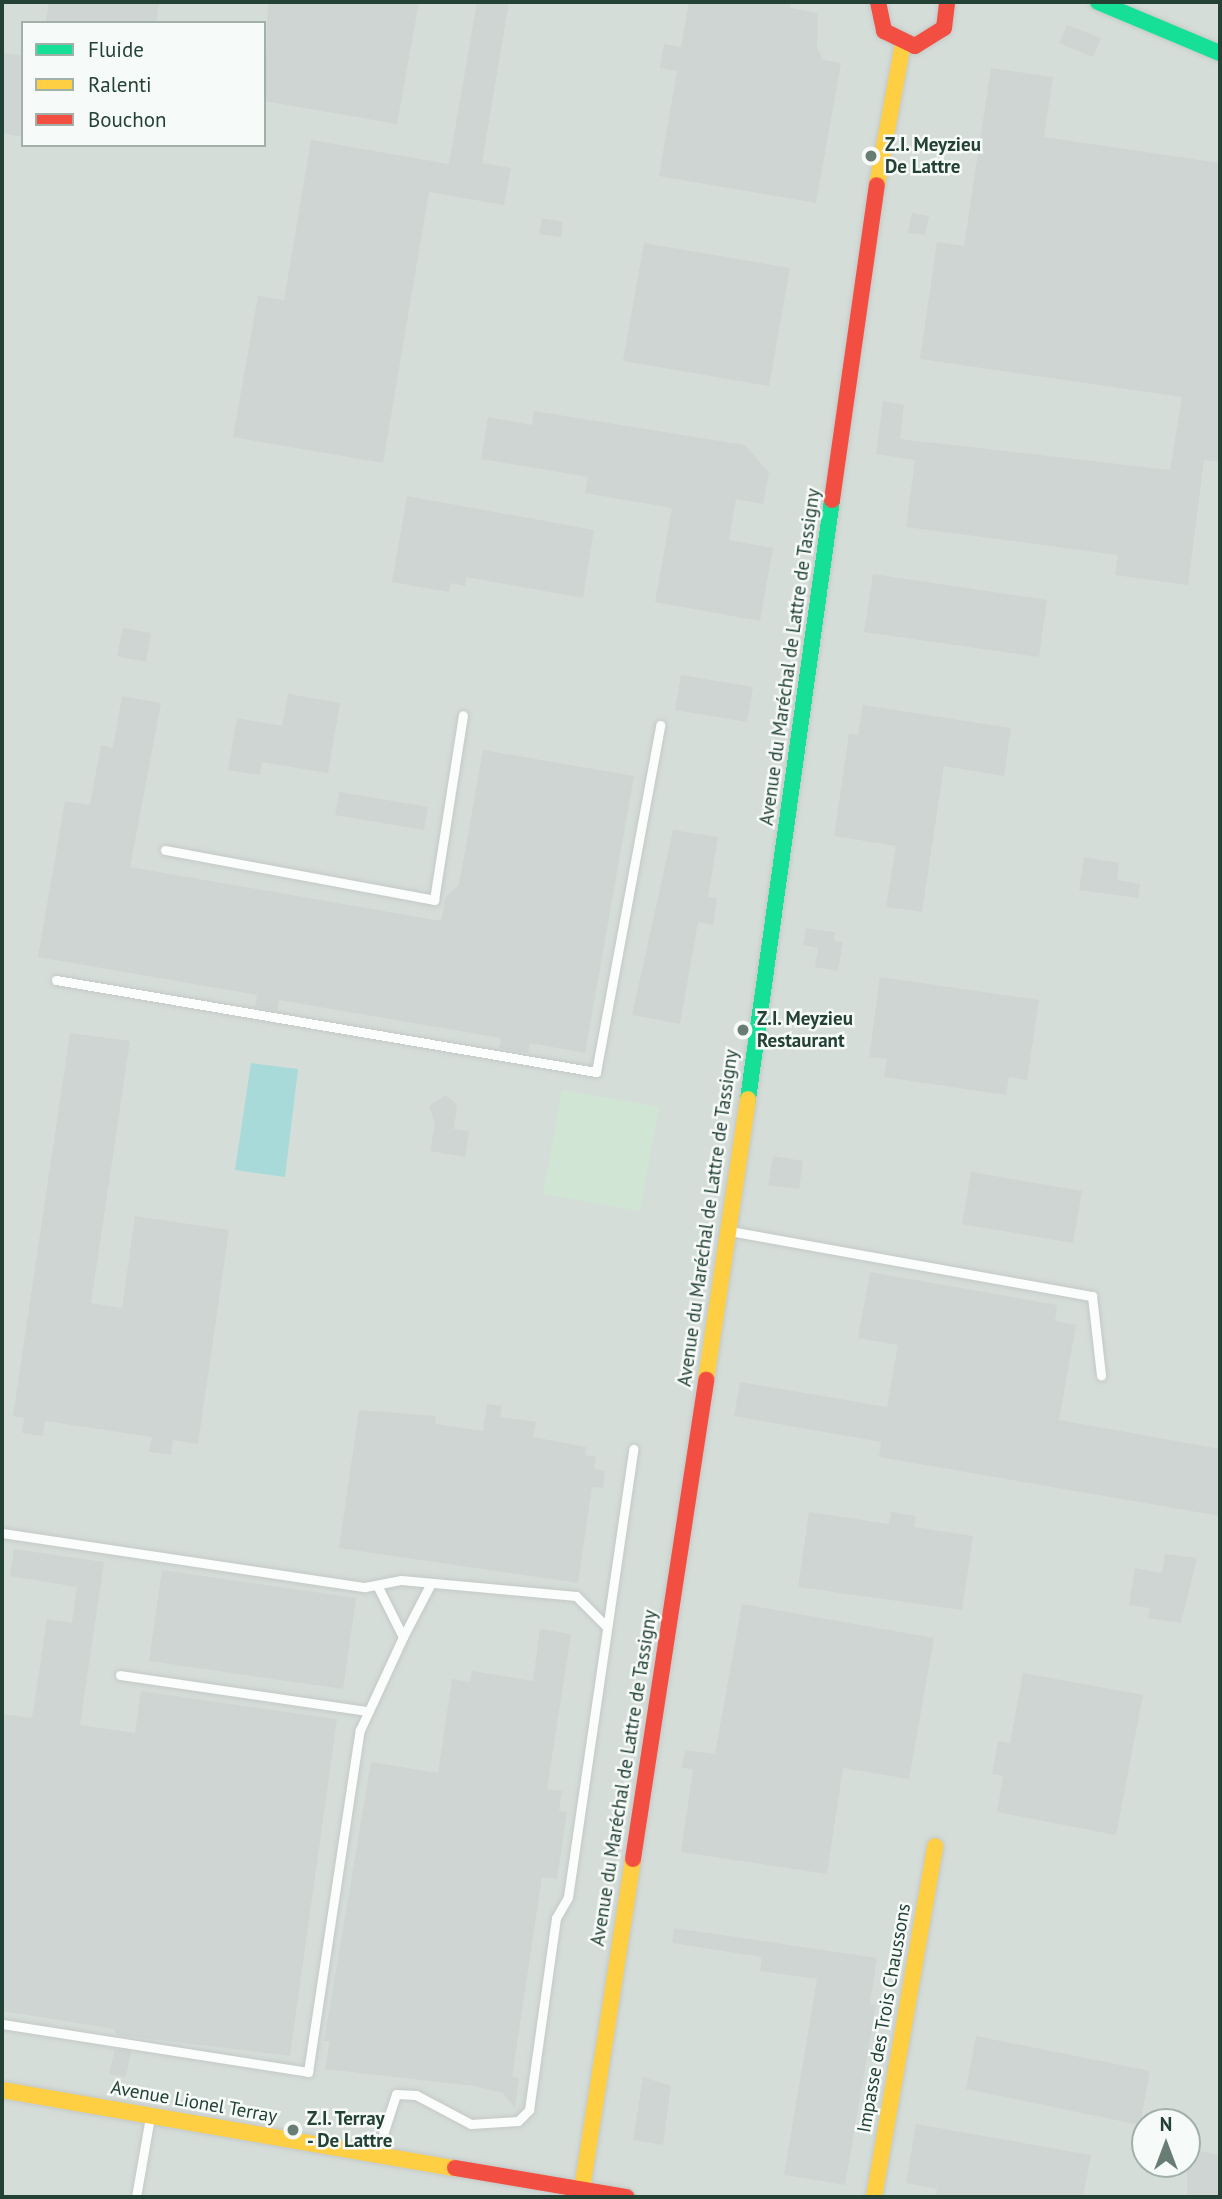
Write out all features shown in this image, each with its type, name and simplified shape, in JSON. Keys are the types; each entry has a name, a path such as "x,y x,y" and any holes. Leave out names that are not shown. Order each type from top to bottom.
{"street":[{"path":"878,2 884,31 903,44 936,37 951,3"},
{"path":"1098,2 1220,53"},
{"name":"Avenue du Maréchal de Lattre de Tassigny","path":"582,2189 729,1231 891,83 903,44"},
{"name":"Impasse des Trois Chaussons","path":"874,2197 935,1846"},
{"name":"Avenue Lionel Terray","path":"2,2090 626,2197"}],"lane":[{"path":"165,850 434,900 463,715"},
{"path":"56,980 596,1072 660,725"},
{"path":"729,1231 1092,1296 1101,1375"},
{"path":"376,2155 396,2094 416,2095 471,2124 518,2121 529,2110 633,1449"},
{"path":"2,1533 377,1585 431,1583 576,1596 607,1627"},
{"path":"2,2024 308,2071 360,1730 431,1583"},
{"path":"377,1585 403,1637"},
{"path":"120,1675 368,1711"},
{"path":"136,2197 150,2116"}],"shaded area":[{"path":"2,2 1220,2 1220,2197 2,2197"}],"green space":[{"path":"562,1090 659,1107 640,1211 543,1194"}],"water":[{"path":"251,1063 298,1069 285,1177 235,1170"}],"building":[{"path":"49,2 159,2 156,21 46,21"},
{"path":"268,2 419,2 397,124 266,101"},
{"path":"477,2 509,2 482,163 511,168 504,205 429,192 383,463 233,437 258,296 284,300 311,140 449,164"},
{"path":"689,2 791,2 790,8 818,13 817,47 823,60 841,63 816,203 659,176 677,71 660,68 664,44 681,47"},
{"path":"1067,25 1101,38 1093,57 1059,43"},
{"path":"2,53 21,56 21,137 2,133"},
{"path":"991,68 1053,77 1044,137 1220,163 1220,462 1204,460 1188,585 1115,575 1118,555 906,527 915,460 876,454 883,401 904,405 900,439 1170,470 1182,397 920,359 937,242 964,246"},
{"path":"912,213 929,216 925,235 908,233"},
{"path":"542,218 563,222 561,237 539,234"},
{"path":"644,243 790,268 769,386 623,361"},
{"path":"534,411 745,445 769,473 763,504 736,499 729,540 773,548 760,621 655,602 672,508 585,493 588,477 481,459 488,417 532,425"},
{"path":"407,496 594,530 583,598 466,577 465,586 451,583 449,592 392,582"},
{"path":"873,574 1047,600 1039,657 864,632"},
{"path":"123,628 151,633 146,662 117,656"},
{"path":"681,675 753,687 747,722 675,710"},
{"path":"288,694 340,703 328,773 262,762 260,775 228,770 237,718 282,726"},
{"path":"122,696 161,703 130,867 441,921 446,897 459,885 483,750 634,776 585,1053 530,1043 528,1053 499,1048 501,1038 279,1000 277,1011 255,1007 257,995 38,957 65,801 90,805 101,745 113,748"},
{"path":"863,705 1011,728 1004,776 944,766 922,912 886,907 896,846 834,836 849,734 858,735"},
{"path":"339,792 428,807 424,830 335,815"},
{"path":"673,830 718,837 708,897 717,898 713,925 698,922 680,1024 632,1015"},
{"path":"1084,857 1119,863 1117,880 1140,884 1138,898 1079,890"},
{"path":"806,928 835,932 834,941 843,942 838,971 815,967 818,948 803,945"},
{"path":"880,977 1039,1000 1027,1080 1009,1077 1006,1095 884,1077 887,1059 869,1057"},
{"path":"70,1033 130,1041 91,1303 122,1308 135,1216 229,1230 198,1444 173,1440 171,1455 149,1452 152,1437 45,1421 43,1436 22,1433 24,1418 13,1416"},
{"path":"446,1095 457,1105 454,1129 469,1131 465,1157 430,1151 435,1123 429,1106"},
{"path":"773,1156 803,1161 799,1189 768,1185"},
{"path":"971,1172 1082,1191 1073,1243 962,1224"},
{"path":"870,1272 1057,1305 1055,1321 1076,1325 1059,1420 1220,1449 1220,1516 879,1457 881,1442 734,1416 740,1382 887,1407 898,1345 858,1338"},
{"path":"487,1404 502,1406 500,1417 536,1422 533,1437 586,1447 585,1455 596,1457 594,1469 605,1471 603,1488 592,1487 578,1583 339,1548 359,1410 436,1416 435,1424 483,1431"},
{"path":"809,1512 889,1524 891,1512 916,1516 914,1527 973,1536 962,1610 798,1587"},
{"path":"14,1549 104,1562 80,1725 135,1733 141,1691 337,1719 290,2056 117,2035 114,2029 2,2011 2,1714 32,1718 47,1619 72,1623 77,1587 10,1576"},
{"path":"1165,1554 1197,1558 1181,1623 1148,1618 1150,1608 1129,1605 1135,1568 1162,1573"},
{"path":"162,1570 356,1598 343,1689 149,1661"},
{"path":"742,1604 934,1638 909,1779 843,1768 827,1874 681,1852 693,1769 682,1768 685,1750 715,1754"},
{"path":"540,1629 571,1634 547,1789 562,1791 559,1811 567,1812 557,1879 542,1877 512,2077 519,2078 515,2108 503,2093 474,2086 325,2069 330,2041 324,2041 371,1762 438,1773 452,1679 470,1682 472,1671 533,1681"},
{"path":"1023,1673 1143,1695 1116,1835 997,1812 1003,1776 992,1774 998,1741 1010,1743"},
{"path":"674,1928 877,1958 870,2004 876,2005 845,2185 784,2175 817,1979 760,1971 762,1957 672,1943"},
{"path":"976,2036 1150,2071 1143,2108 1131,2108 1131,2123 966,2089"},
{"path":"115,2049 131,2051 126,2077 109,2074"},
{"path":"643,2077 671,2086 663,2145 633,2140"},
{"path":"916,2124 1091,2155 1083,2197 935,2197 937,2189 906,2183"},
{"path":"1201,2152 1220,2155 1220,2197 1187,2197 1187,2178 1201,2178"}],"traffic: fast":[{"path":"1098,2 1220,53"},
{"path":"748,1099 832,500"}],"traffic: slow":[{"path":"877,185 903,44"},
{"path":"706,1380 748,1099"},
{"path":"874,2197 935,1846"},
{"path":"582,2189 633,1859"},
{"path":"2,2090 455,2168"}],"traffic: jam":[{"path":"878,2 884,31 915,46 944,28 947,2"},
{"path":"832,500 877,185"},
{"path":"633,1859 706,1380"},
{"path":"455,2168 627,2197"}],"place":[{"name":"Z.I. Meyzieu De Lattre","path":"871,156"},
{"name":"Z.I. Meyzieu Restaurant","path":"743,1030"},
{"name":"Z.I. Terray - De Lattre","path":"293,2130"}]}
